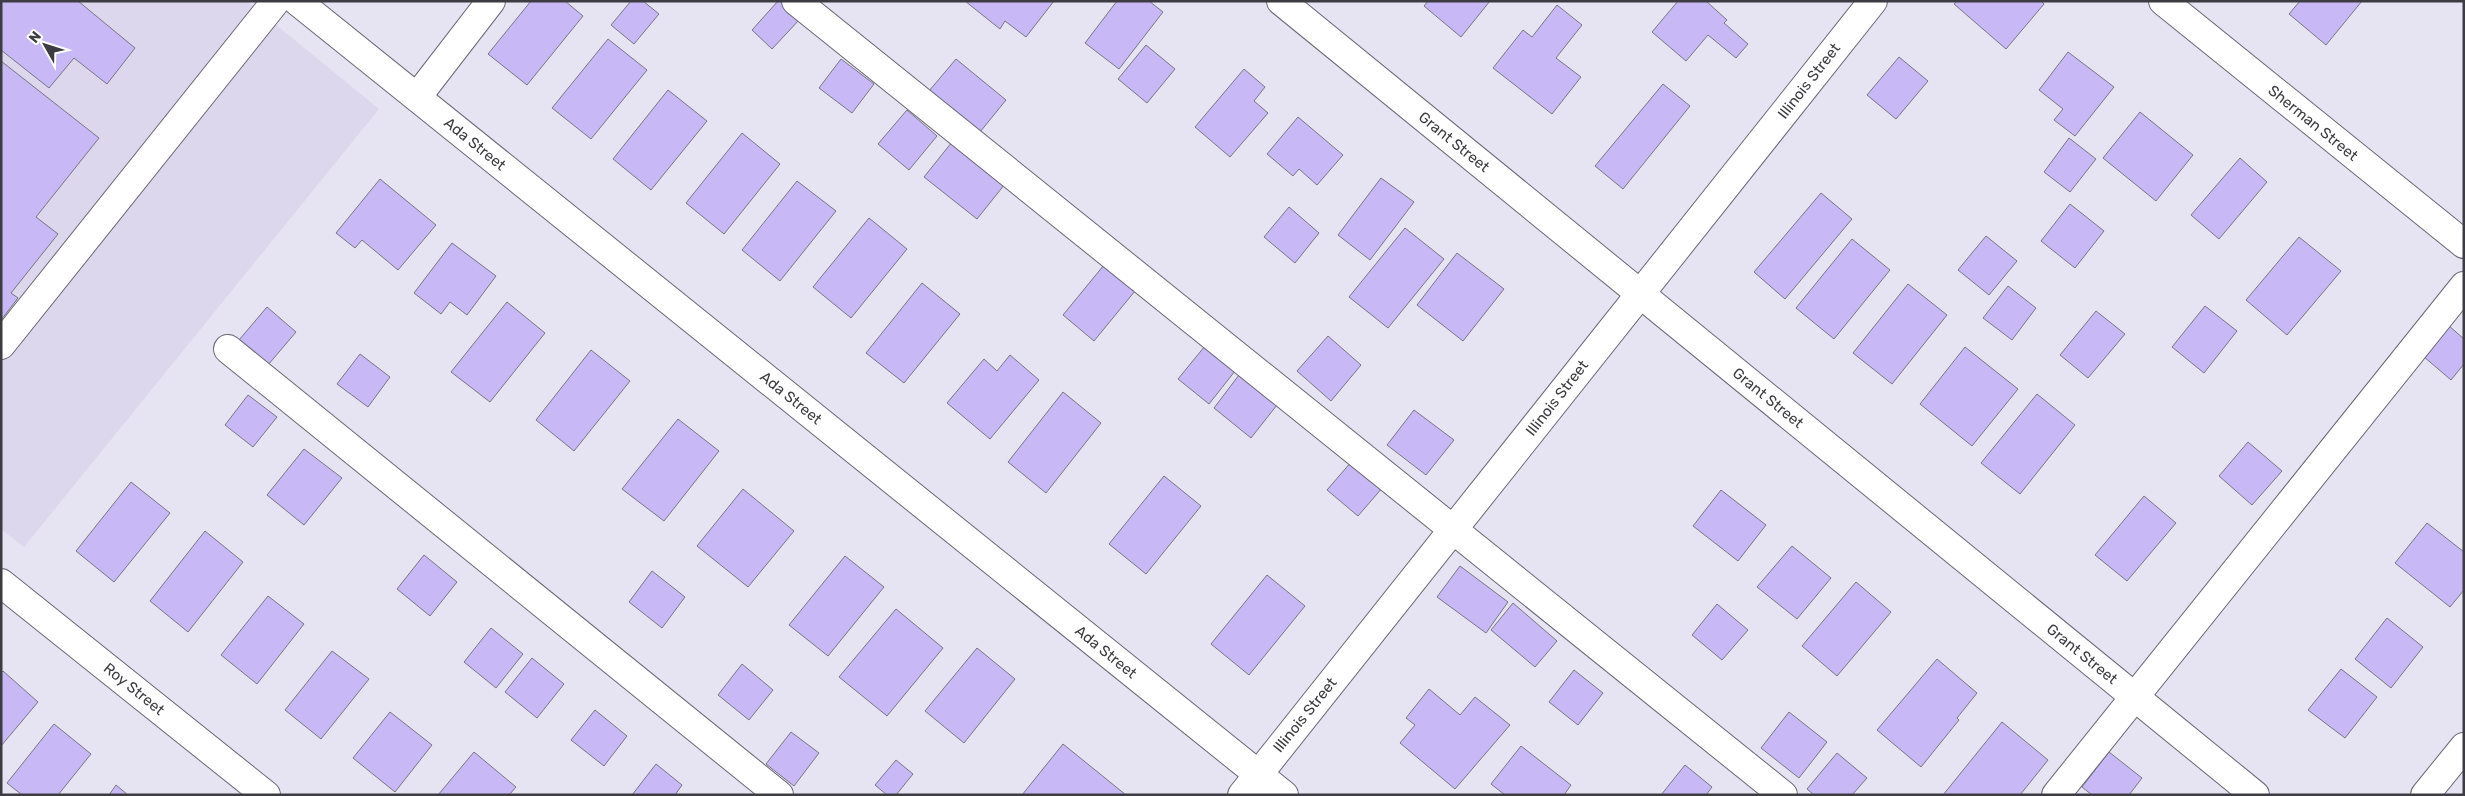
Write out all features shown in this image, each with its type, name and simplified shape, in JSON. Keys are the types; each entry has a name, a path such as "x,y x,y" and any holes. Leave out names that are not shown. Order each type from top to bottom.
{"street":[{"path":"1,345 276,1"},
{"name":"Ada Street","path":"297,1 417,97 1250,784 1284,795"},
{"path":"417,97 491,1"},
{"path":"796,1 1782,795"},
{"name":"Grant Street","path":"1281,1 2255,795"},
{"name":"Illinois Street","path":"1250,784 1873,1"},
{"name":"Sherman Street","path":"2163,1 2464,244"},
{"path":"2056,795 2464,286"},
{"path":"228,349 779,795"},
{"name":"Roy Street","path":"1,583 266,795"},
{"path":"2425,795 2464,747"}],"shaded area":[{"path":"1,1 247,1 379,109 24,547 1,529"}],"building":[{"path":"1,1 78,1 135,48 107,84 74,58 49,88 1,50"},
{"path":"531,1 565,1 583,16 527,85 488,54"},
{"path":"631,1 643,1 659,14 634,44 611,25"},
{"path":"778,1 781,1 800,19 772,49 752,30"},
{"path":"965,1 1054,1 1026,37 1005,21 1000,29"},
{"path":"1117,1 1149,1 1163,12 1119,69 1085,43"},
{"path":"1428,1 1490,1 1461,37 1424,6"},
{"path":"1678,1 1706,1 1727,20 1724,23 1748,44 1736,58 1708,35 1686,61 1652,32"},
{"path":"1957,1 2041,1 2044,4 2006,49 1954,4"},
{"path":"2300,1 2362,1 2326,45 2289,14"},
{"path":"1557,5 1582,25 1556,58 1581,77 1552,114 1493,68 1523,30 1532,37"},
{"path":"608,39 647,70 591,139 552,108"},
{"path":"1146,45 1175,69 1147,103 1118,79"},
{"path":"2068,52 2114,87 2075,136 2054,120 2063,109 2039,90"},
{"path":"1899,57 1928,81 1896,119 1867,95"},
{"path":"841,59 874,84 852,113 819,88"},
{"path":"956,59 1006,100 980,132 929,91"},
{"path":"1,61 99,138 36,217 58,234 11,293 18,298 1,320"},
{"path":"1244,69 1265,87 1254,101 1268,113 1230,157 1195,127"},
{"path":"1663,84 1690,106 1623,189 1595,166"},
{"path":"668,90 707,121 651,190 613,159"},
{"path":"907,110 937,136 909,170 878,144"},
{"path":"2140,112 2193,155 2156,201 2103,158"},
{"path":"1298,117 1343,155 1317,185 1299,169 1293,176 1267,154"},
{"path":"742,133 780,164 724,234 686,203"},
{"path":"2069,138 2096,159 2070,192 2044,172"},
{"path":"952,142 1005,184 977,219 924,177"},
{"path":"2240,158 2267,182 2219,239 2191,215"},
{"path":"1381,178 1414,202 1370,260 1338,235"},
{"path":"380,179 436,225 398,270 362,240 355,248 336,233"},
{"path":"797,181 836,211 780,281 742,250"},
{"path":"1821,193 1852,219 1785,299 1754,272"},
{"path":"2070,204 2104,231 2075,268 2041,241"},
{"path":"1289,207 1319,233 1295,263 1264,237"},
{"path":"869,218 907,249 851,318 813,287"},
{"path":"1405,228 1444,259 1388,328 1349,297"},
{"path":"1986,236 2017,261 1989,295 1958,270"},
{"path":"2299,237 2341,271 2287,335 2246,300"},
{"path":"1852,239 1890,270 1834,339 1796,308"},
{"path":"452,243 496,276 467,315 450,302 441,314 414,293"},
{"path":"1457,253 1504,289 1463,341 1417,305"},
{"path":"1104,265 1135,291 1094,341 1063,315"},
{"path":"922,283 960,314 904,383 866,353"},
{"path":"1908,284 1947,315 1892,384 1853,353"},
{"path":"2008,286 2036,308 2012,340 1983,318"},
{"path":"507,302 545,333 490,402 451,372"},
{"path":"2205,306 2237,331 2204,373 2172,347"},
{"path":"267,307 296,332 268,365 239,340"},
{"path":"2096,311 2125,334 2088,378 2060,355"},
{"path":"2448,325 2464,339 2464,364 2451,380 2423,356"},
{"path":"1328,336 1361,365 1331,401 1297,371"},
{"path":"1205,346 1235,371 1209,404 1178,379"},
{"path":"1965,347 2018,389 1972,446 1920,404"},
{"path":"591,350 630,381 574,451 536,420"},
{"path":"360,354 390,377 368,407 337,384"},
{"path":"1010,355 1039,380 990,439 947,403 984,359 997,371"},
{"path":"1239,375 1277,405 1251,438 1214,408"},
{"path":"1063,392 1101,423 1046,493 1008,462"},
{"path":"2037,394 2075,425 2020,494 1981,463"},
{"path":"248,395 277,417 253,447 225,425"},
{"path":"1414,410 1454,440 1426,475 1387,445"},
{"path":"678,419 719,451 664,521 622,489"},
{"path":"2248,442 2282,471 2252,505 2219,476"},
{"path":"304,449 342,478 304,525 267,495"},
{"path":"1352,461 1383,487 1358,516 1327,490"},
{"path":"1164,476 1201,506 1146,574 1109,544"},
{"path":"131,482 170,513 114,582 76,551"},
{"path":"743,489 794,531 748,587 697,546"},
{"path":"1721,490 1766,525 1738,561 1693,526"},
{"path":"2144,496 2176,523 2127,581 2095,555"},
{"path":"2427,523 2464,552 2464,590 2450,607 2395,563"},
{"path":"205,531 243,562 188,632 150,601"},
{"path":"1792,546 1831,578 1797,619 1757,587"},
{"path":"424,555 457,582 430,616 397,589"},
{"path":"845,556 884,587 828,656 789,625"},
{"path":"1460,566 1508,602 1486,633 1437,597"},
{"path":"652,571 685,597 662,628 629,602"},
{"path":"1267,575 1305,606 1249,675 1211,644"},
{"path":"1856,582 1891,612 1837,676 1802,646"},
{"path":"268,596 304,624 257,684 221,655"},
{"path":"1513,603 1557,641 1535,667 1491,630"},
{"path":"1717,604 1748,630 1722,660 1692,635"},
{"path":"896,609 943,648 887,716 839,677"},
{"path":"2387,618 2423,647 2391,688 2355,659"},
{"path":"491,628 523,654 496,688 464,662"},
{"path":"977,648 1015,679 964,743 925,711"},
{"path":"332,651 369,679 321,739 285,710"},
{"path":"532,658 564,684 537,718 505,692"},
{"path":"1937,659 1977,693 1957,718 1959,720 1921,767 1877,730"},
{"path":"742,664 773,690 749,720 718,695"},
{"path":"2341,669 2377,697 2345,738 2308,710"},
{"path":"1574,670 1603,693 1578,725 1549,702"},
{"path":"3,671 38,702 1,746 1,673"},
{"path":"1429,689 1460,715 1475,697 1510,725 1455,789 1400,743 1415,725 1406,718"},
{"path":"595,710 627,736 604,766 571,740"},
{"path":"390,712 432,745 395,792 353,758"},
{"path":"1789,712 1827,742 1799,778 1761,748"},
{"path":"2002,722 2048,760 2020,795 1943,795"},
{"path":"54,724 91,754 58,795 22,795 7,783"},
{"path":"791,732 819,753 794,786 766,764"},
{"path":"1063,744 1126,795 1022,795"},
{"path":"1521,746 1571,785 1564,795 1505,795 1491,784"},
{"path":"474,752 516,787 509,795 438,795"},
{"path":"2109,752 2142,778 2129,795 2092,795 2082,787"},
{"path":"1837,753 1867,778 1852,795 1814,795 1807,789"},
{"path":"896,760 913,774 896,795 887,795 875,785"},
{"path":"656,764 682,785 675,795 632,795"},
{"path":"1685,765 1712,787 1706,795 1661,795"},
{"path":"116,785 128,795 109,795"}]}
